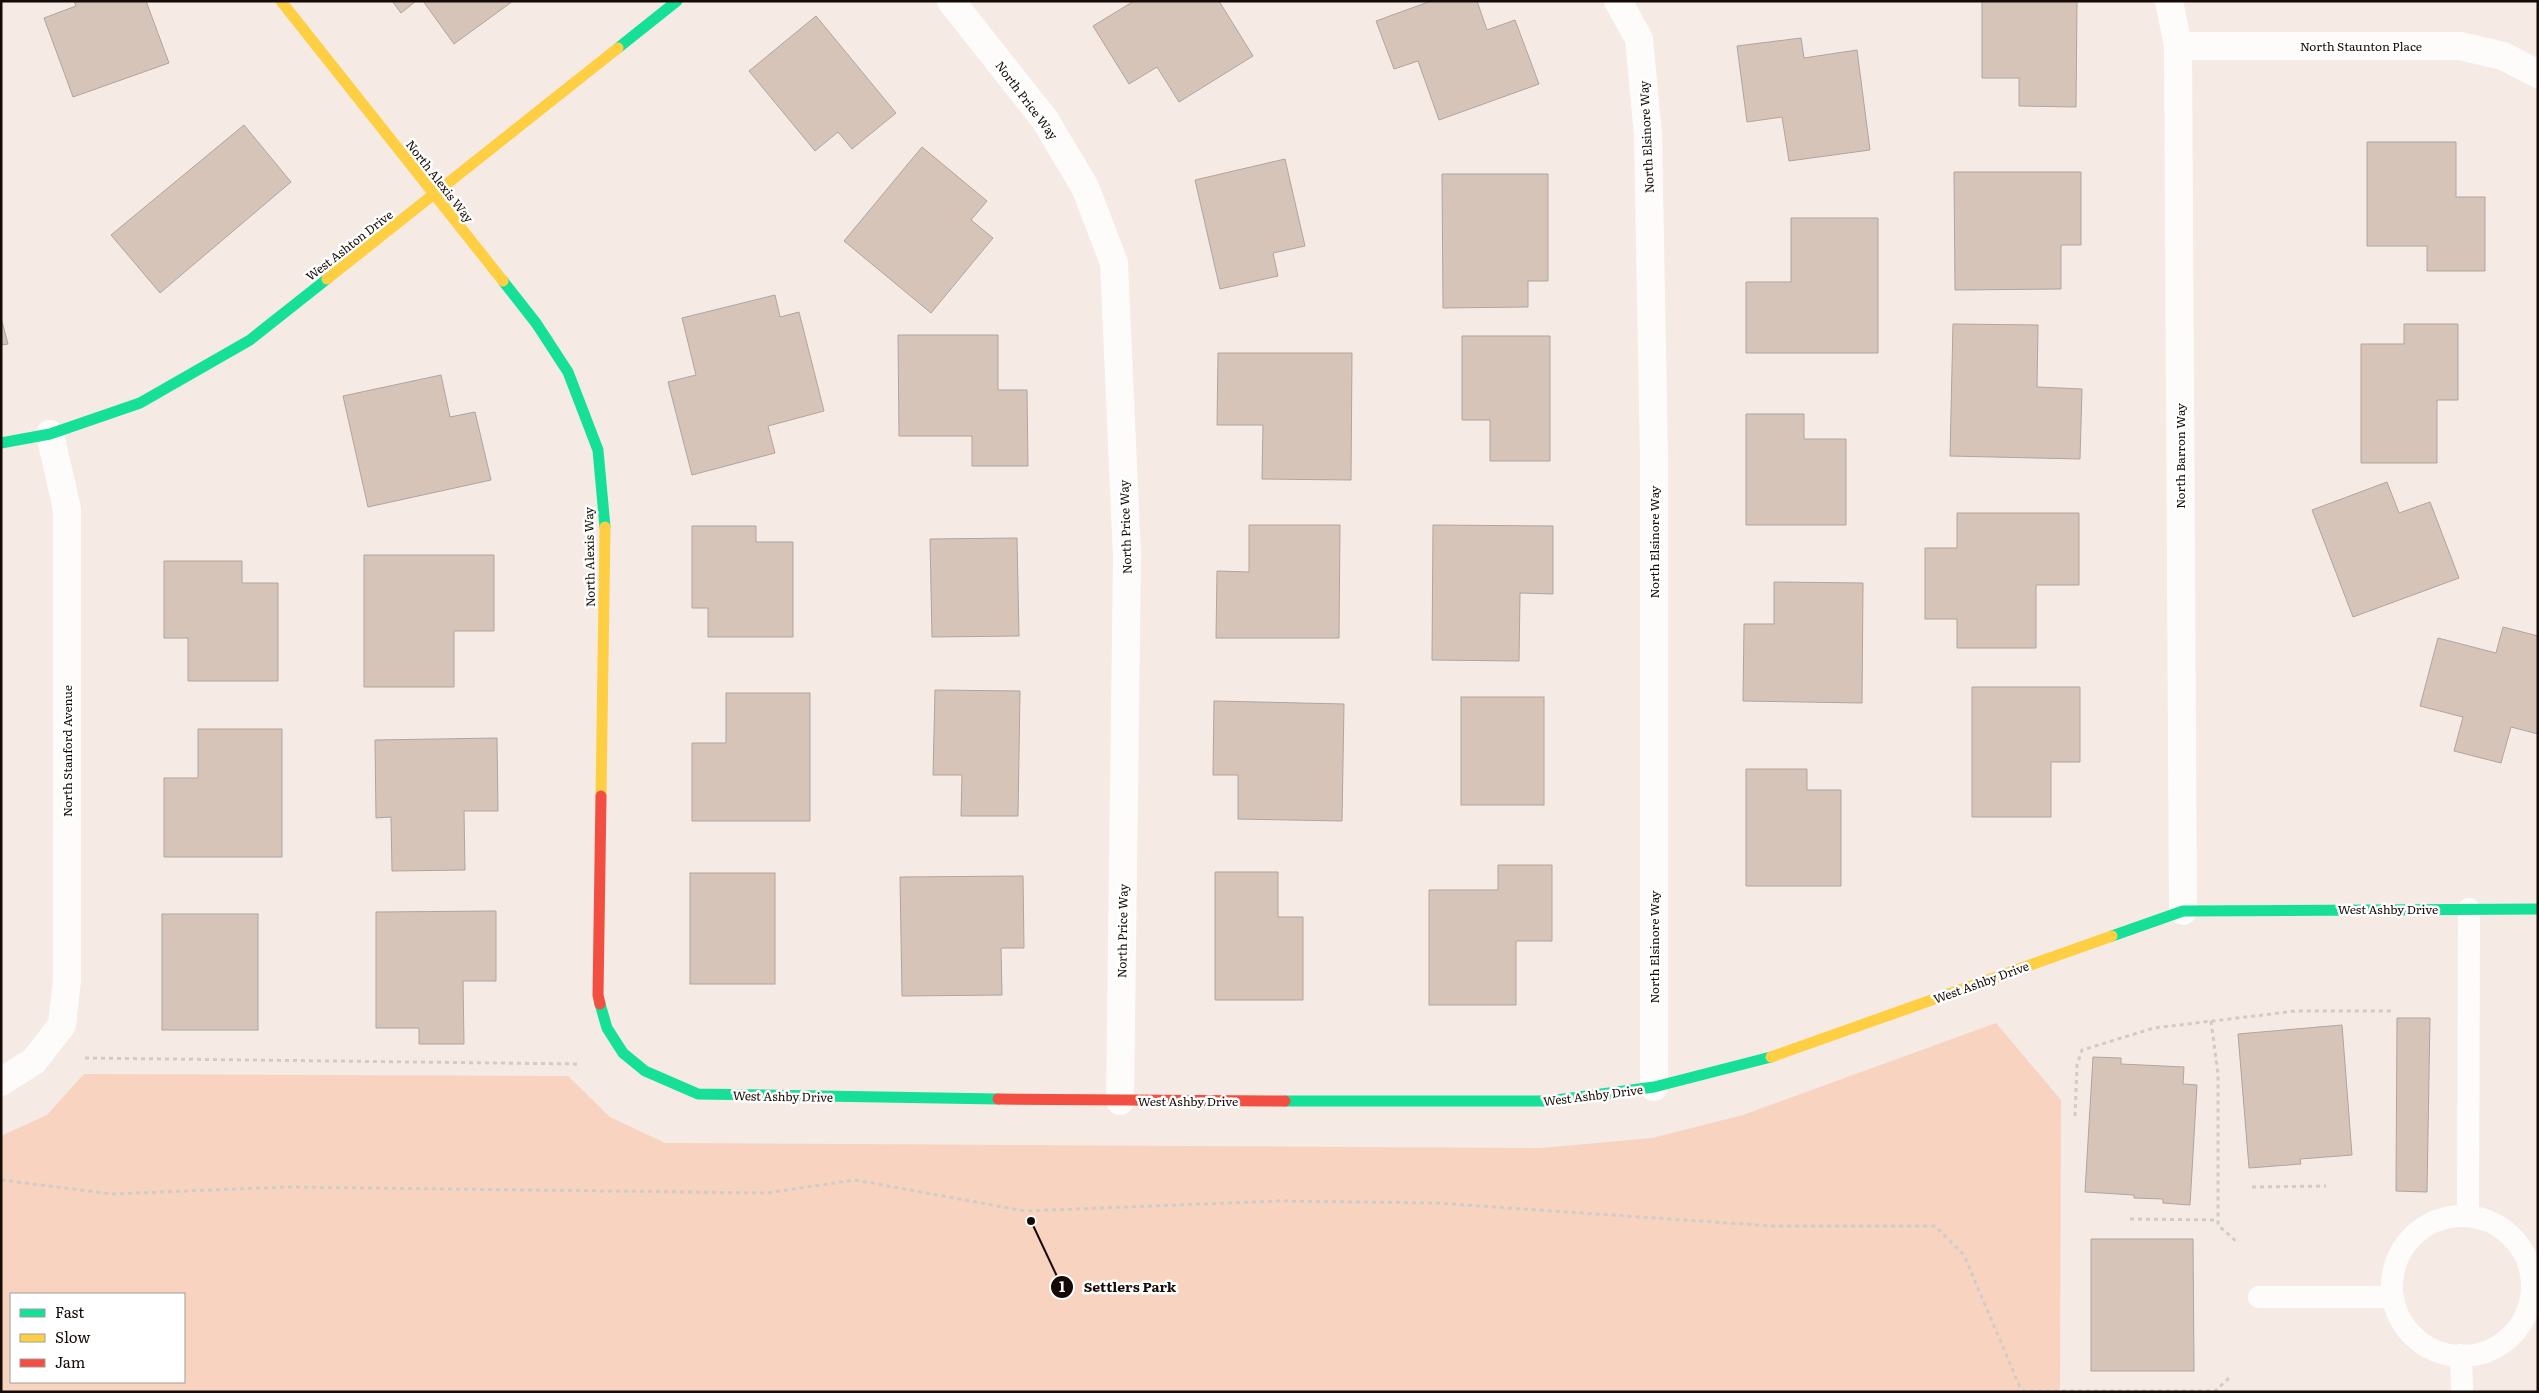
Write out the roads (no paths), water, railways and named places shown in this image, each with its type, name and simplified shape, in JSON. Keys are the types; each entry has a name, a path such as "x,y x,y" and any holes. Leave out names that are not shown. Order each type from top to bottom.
{"street":[{"name":"North Alexis Way","path":"281,1 433,196 536,323 568,372 598,450 605,527 598,994 608,1030 628,1059"},
{"name":"West Ashton Drive","path":"1,443 50,434 140,403 250,340 677,1"},
{"name":"North Price Way","path":"951,1 1045,120 1085,187 1114,263 1127,557 1120,1101"},
{"name":"North Elsinore Way","path":"1618,1 1638,40 1648,135 1654,458 1654,1087"},
{"name":"North Barron Way","path":"2169,1 2178,46 2183,911"},
{"name":"North Staunton Place","path":"2178,46 2460,46 2503,56 2538,74"},
{"name":"North Stanford Avenue","path":"1,1082 34,1060 62,1025 67,980 67,508 50,434"},
{"name":"West Ashby Drive","path":"628,1059 660,1080 698,1094 1120,1101 1549,1101 1654,1087 1760,1060 2183,911 2538,908"}],"lane":[{"path":"2468,1216 2469,908"},
{"path":"2468,1216 2490,1222 2508,1233 2523,1250 2531,1271 2535,1293 2526,1315 2514,1333 2496,1347 2475,1355 2462,1355 2431,1349 2413,1336 2400,1318 2392,1297 2392,1276 2398,1256 2410,1238 2427,1225 2447,1217 2468,1216"},
{"path":"2258,1297 2392,1297"},
{"path":"2462,1355 2462,1392"}],"place":[{"name":"Settlers Park","path":"1031,1221"}]}
